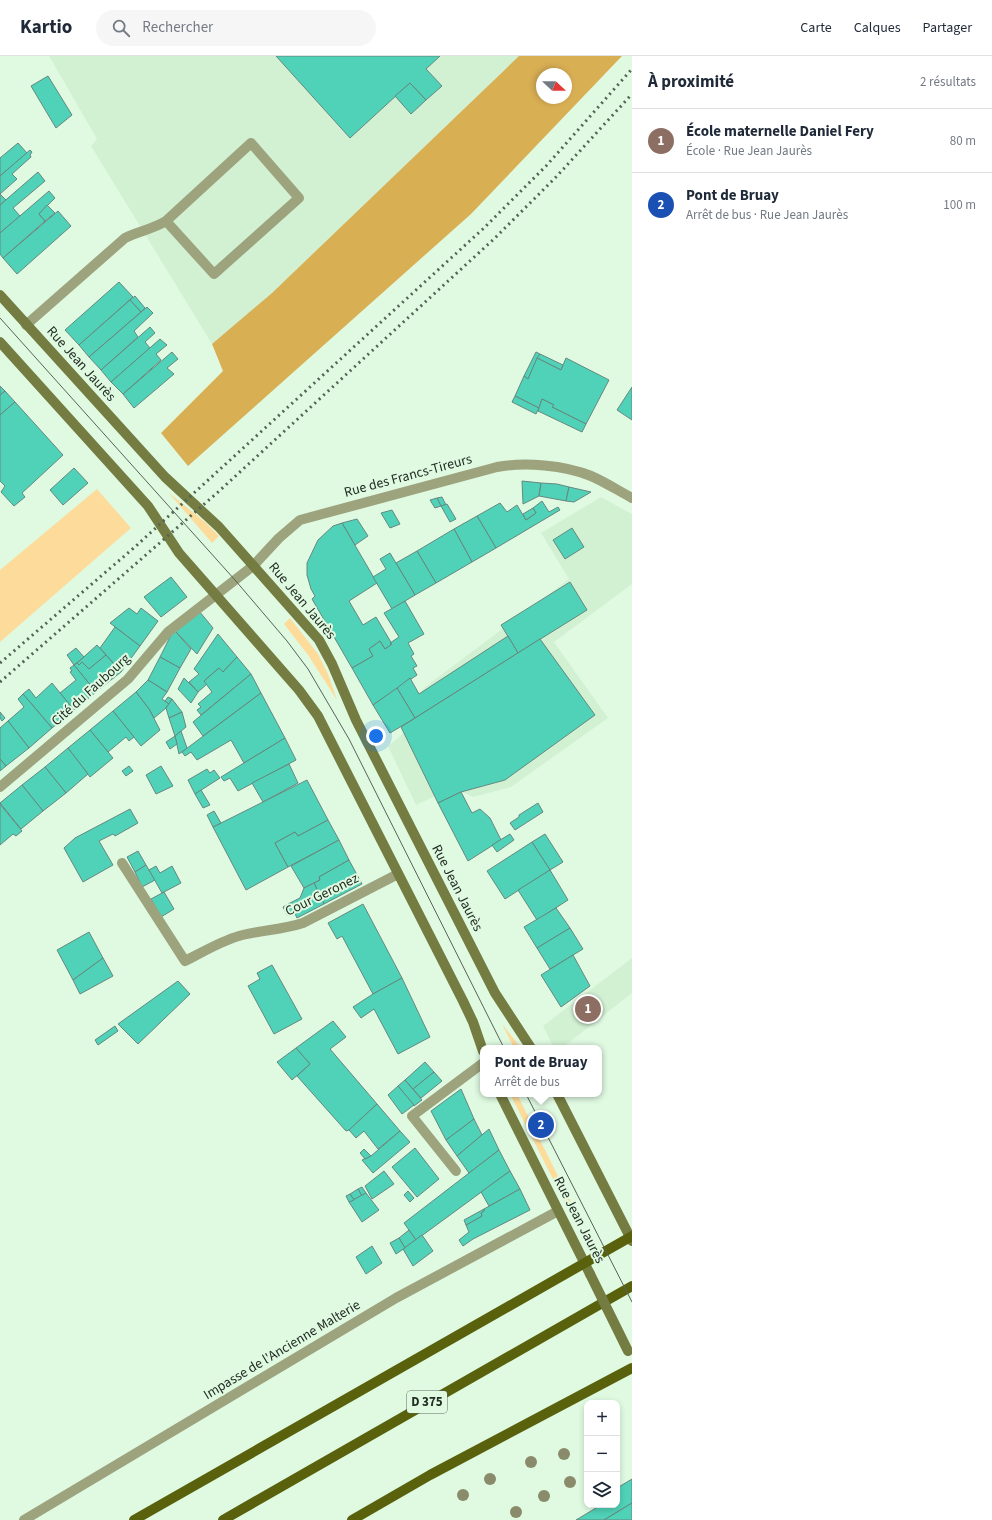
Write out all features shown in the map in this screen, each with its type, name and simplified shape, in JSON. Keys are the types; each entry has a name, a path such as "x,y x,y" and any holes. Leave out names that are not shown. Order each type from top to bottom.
{"main road":[{"name":"Rue Jean Jaurès","path":"0,295 165,477 219,526 319,640 356,720 495,993 529,1045"},
{"path":"0,342 148,506 179,553 299,690 318,716 463,1001 473,1022 481,1045"},
{"name":"Rue Jean Jaurès","path":"501,1097 630,1354"},
{"path":"134,1520 421,1358 585,1262 631,1238 559,1097"},
{"name":"D 375","path":"223,1520 632,1286"},
{"path":"352,1520 430,1475 632,1368"}],"street":[{"path":"26,325 125,238 166,221 251,143 299,198 214,274 166,221"},
{"name":"Rue des Francs-Tireurs","path":"215,595 253,566 279,538 300,520 496,467 526,465 569,470 592,476 632,498"},
{"name":"Cité du Faubourg","path":"0,787 128,679 168,632 215,595"},
{"name":"Cour Geronez","path":"122,863 185,960 233,938 290,928 303,923 398,874"},
{"path":"456,1171 412,1116 480,1064"},
{"name":"Impasse de l'Ancienne Malterie","path":"24,1520 390,1302 558,1211"}],"shaded area":[{"path":"49,56 519,56 272,293 212,344 91,146 97,139"},
{"path":"519,56 622,56 471,214 188,466 161,433 223,371 212,344 272,293"},
{"path":"97,489 131,528 0,642 0,570"},
{"path":"168,492 205,522 219,536 212,543"},
{"path":"601,497 632,514 632,584 554,642 608,718 511,787 473,797 452,788 416,805 388,746 427,714 413,700 425,687 569,579 541,533"},
{"path":"290,618 318,654 328,674 337,700 308,655 284,624"},
{"path":"632,958 632,993 566,1045 552,1045 543,1026"},
{"path":"502,1024 519,1045 512,1045"},
{"path":"512,1097 518,1097 580,1220 575,1223"}],"building":[{"path":"276,56 440,56 426,69 442,86 426,100 410,83 350,138"},
{"path":"48,76 72,115 56,128 31,86"},
{"path":"410,83 426,100 411,114 395,96"},
{"path":"18,143 27,153 0,176 0,158"},
{"path":"30,150 32,152 30,155 31,157 12,174 17,179 0,194 0,176"},
{"path":"38,172 45,181 13,208 20,216 0,233 0,205"},
{"path":"49,191 55,198 39,214 45,221 3,258 0,254 0,233"},
{"path":"0,194 6,200 0,205"},
{"path":"47,205 55,213 45,221 39,214"},
{"path":"58,211 71,226 17,274 3,258"},
{"path":"119,282 133,297 79,345 65,330"},
{"path":"135,296 145,308 141,312 130,300"},
{"path":"130,300 141,312 89,357 79,345"},
{"path":"147,307 153,313 134,331 138,337 101,370 89,357"},
{"path":"150,327 155,333 145,342 150,348 111,382 101,370"},
{"path":"160,339 167,345 156,354 161,360 123,394 111,382"},
{"path":"172,352 178,359 167,368 174,374 134,408 123,394"},
{"path":"536,352 540,354 528,379 524,376"},
{"path":"540,354 563,365 561,370 537,358"},
{"path":"537,358 561,370 566,358 609,380 586,424 552,407 554,405 542,399 539,408 515,396 524,376 528,379"},
{"path":"0,386 5,391 0,395"},
{"path":"632,387 632,420 617,410"},
{"path":"5,391 15,402 0,415 0,395"},
{"path":"515,396 539,408 536,414 512,402"},
{"path":"542,399 554,405 552,407 586,424 582,432 538,411"},
{"path":"15,402 63,455 22,493 25,497 14,506 1,492 5,486 0,481 0,415"},
{"path":"74,468 88,483 63,505 50,490"},
{"path":"522,481 541,483 539,496 523,504"},
{"path":"541,483 557,484 569,487 566,501 539,496"},
{"path":"569,487 591,492 574,502 566,501"},
{"path":"442,497 446,505 441,506 437,498"},
{"path":"437,498 441,506 435,508 430,500"},
{"path":"542,501 549,512 558,507 560,510 496,548 477,516 500,503 507,512 517,505 526,520 536,513 533,508"},
{"path":"447,504 456,519 450,522 441,506"},
{"path":"533,508 536,513 526,520 523,514"},
{"path":"392,510 400,524 390,528 381,513"},
{"path":"477,516 496,548 472,562 454,529"},
{"path":"357,519 368,536 355,545 342,523"},
{"path":"342,523 377,583 349,601 363,625 376,617 392,644 385,649 380,641 369,649 373,656 352,668 312,599 315,596 311,589 307,575 307,563 318,540 333,526"},
{"path":"572,528 584,547 565,559 553,540"},
{"path":"454,529 472,562 436,583 417,551"},
{"path":"417,551 436,583 415,595 396,563"},
{"path":"390,553 415,595 392,609 373,577 386,569 380,559"},
{"path":"171,577 187,597 161,617 144,597"},
{"path":"570,582 587,610 518,653 501,625"},
{"path":"405,601 424,634 408,643 414,654 411,656 417,666 413,668 417,675 373,705 352,668 373,656 369,649 380,641 385,649 392,644 390,643 399,637 384,613"},
{"path":"129,608 137,614 141,608 158,621 140,646 110,623"},
{"path":"199,611 213,628 197,654 175,631"},
{"path":"115,627 140,646 121,672 100,648"},
{"path":"175,631 191,649 180,668 160,657 171,635"},
{"path":"218,634 237,657 223,672 219,668 204,681 207,684 198,692 189,682 199,674 194,669"},
{"path":"508,636 518,653 415,718 397,688 410,678 419,694"},
{"path":"540,639 595,715 505,780 461,792 438,803 401,727"},
{"path":"97,645 106,655 89,669 82,662 79,665 77,663"},
{"path":"76,648 84,657 74,665 67,655"},
{"path":"106,655 121,672 96,692 74,665 77,663 79,665 82,662 89,669"},
{"path":"160,657 180,668 167,692 148,680"},
{"path":"237,657 251,674 201,715 197,710 201,707 198,704 212,692 204,681 219,668 223,672"},
{"path":"74,665 96,692 74,710 60,693 76,680 70,672 72,671 70,668"},
{"path":"251,674 261,693 203,736 193,722"},
{"path":"184,678 198,692 191,703 178,689"},
{"path":"148,680 167,692 162,699 169,704 154,718 136,692"},
{"path":"52,683 74,710 52,728 23,694 29,689 36,698"},
{"path":"397,688 415,718 390,733 373,705"},
{"path":"136,692 149,709 160,730 141,746 113,711"},
{"path":"261,693 285,738 244,763 231,740 197,760 191,752 185,756 182,752"},
{"path":"23,694 52,728 29,748 8,721 24,707 18,699"},
{"path":"168,697 172,699 169,704 165,701"},
{"path":"172,699 182,712 169,718 166,708"},
{"path":"113,711 134,737 129,741 126,737 108,752 90,730"},
{"path":"0,712 5,718 2,721 0,718"},
{"path":"182,712 186,727 175,736 169,718"},
{"path":"8,721 29,748 6,766 0,759 0,728"},
{"path":"90,730 113,758 90,777 68,748"},
{"path":"181,731 187,748 179,754 175,736"},
{"path":"175,736 177,744 170,749 166,742"},
{"path":"285,738 296,760 238,791 230,778 224,781 221,777"},
{"path":"68,748 88,774 66,793 45,767"},
{"path":"0,759 6,766 0,771"},
{"path":"289,764 298,783 263,802 252,783"},
{"path":"129,766 133,771 126,776 122,771"},
{"path":"161,766 173,786 156,794 146,775"},
{"path":"45,767 66,793 43,811 22,785"},
{"path":"207,769 210,773 214,770 220,778 195,794 188,780"},
{"path":"307,780 328,820 298,836 295,832 275,843 288,867 246,890 213,827"},
{"path":"22,785 43,811 21,829 0,803"},
{"path":"201,790 210,805 203,808 195,794"},
{"path":"461,792 472,813 480,809 490,818 501,840 468,861 438,803"},
{"path":"538,803 543,812 515,830 510,823 519,817 519,815"},
{"path":"0,804 22,831 16,836 13,834 0,845"},
{"path":"130,809 138,823 115,836 113,834 99,841 113,865 83,882 64,848 75,838"},
{"path":"214,811 221,823 213,827 207,815"},
{"path":"328,820 339,840 288,867 275,843 295,832 298,836"},
{"path":"510,834 514,840 497,852 492,845"},
{"path":"545,834 563,862 550,870 532,842"},
{"path":"339,840 349,860 319,877 320,880 304,888 291,866"},
{"path":"532,842 550,870 505,899 487,871"},
{"path":"138,851 146,865 135,872 127,857"},
{"path":"349,860 362,884 324,904 314,883 320,880 319,877"},
{"path":"146,865 155,880 142,887 135,872"},
{"path":"156,866 160,873 172,866 181,883 162,893 149,870"},
{"path":"550,870 568,900 537,920 518,890"},
{"path":"314,883 324,904 297,918 290,903 300,898 304,888"},
{"path":"164,892 174,909 161,917 151,899"},
{"path":"290,903 294,912 287,915 283,907"},
{"path":"363,904 402,978 373,994 342,936 337,939 328,923"},
{"path":"556,908 570,928 537,948 524,927"},
{"path":"570,928 583,949 550,969 537,948"},
{"path":"89,932 103,958 73,980 57,950"},
{"path":"573,955 590,986 561,1007 541,975"},
{"path":"103,958 113,976 80,994 73,980"},
{"path":"272,965 302,1019 274,1034 248,986 260,979 257,973"},
{"path":"402,978 430,1037 398,1054 374,1009 361,1018 353,1007"},
{"path":"178,981 190,994 138,1044 118,1024"},
{"path":"333,1021 346,1037 330,1049 377,1104 349,1130 346,1131 297,1076 310,1064 296,1048"},
{"path":"115,1026 118,1031 98,1045 95,1040"},
{"path":"296,1048 310,1064 292,1080 277,1062"},
{"path":"425,1062 434,1072 413,1089 405,1080"},
{"path":"434,1072 442,1081 421,1098 413,1089"},
{"path":"405,1080 422,1100 414,1106 398,1086"},
{"path":"398,1086 414,1105 402,1114 388,1095"},
{"path":"461,1089 474,1119 446,1140 431,1111"},
{"path":"377,1104 400,1131 378,1149 364,1131 356,1138 349,1130"},
{"path":"474,1119 482,1135 457,1156 446,1140"},
{"path":"489,1129 499,1150 469,1173 457,1156"},
{"path":"400,1131 410,1142 373,1173 362,1160 371,1156"},
{"path":"415,1148 439,1179 417,1197 392,1167"},
{"path":"364,1149 371,1156 365,1159 360,1153"},
{"path":"499,1150 510,1171 416,1240 404,1223"},
{"path":"384,1171 394,1184 372,1199 365,1186"},
{"path":"510,1171 520,1189 489,1206 481,1192"},
{"path":"362,1187 366,1193 362,1196 358,1189"},
{"path":"358,1189 362,1196 354,1200 350,1194"},
{"path":"520,1189 530,1210 473,1239 463,1246 459,1240 469,1232 466,1225 482,1216 481,1213 484,1209"},
{"path":"408,1191 414,1198 410,1202 404,1195"},
{"path":"366,1193 379,1210 362,1222 349,1202"},
{"path":"350,1194 354,1200 349,1202 346,1196"},
{"path":"484,1209 481,1213 482,1216 466,1225 464,1220"},
{"path":"409,1230 416,1240 405,1248 399,1238"},
{"path":"422,1235 433,1251 413,1266 403,1249"},
{"path":"399,1238 405,1248 396,1254 390,1243"},
{"path":"372,1246 382,1263 366,1274 356,1257"},
{"path":"632,1479 632,1503 604,1520 576,1520 596,1508 620,1508 620,1486"},
{"path":"632,1503 632,1520 604,1520"}],"tram line":[{"path":"0,318 235,580 287,641 308,669 349,739 502,1045"},
{"path":"528,1097 632,1302"}],"railway":[{"path":"0,663 136,546 485,227 546,166 632,69"},
{"path":"0,682 217,493 495,238 557,176 632,94"}],"place":[{"name":"École maternelle Daniel Fery","path":"588,1009"},
{"name":"Pont de Bruay","path":"541,1125"}]}
